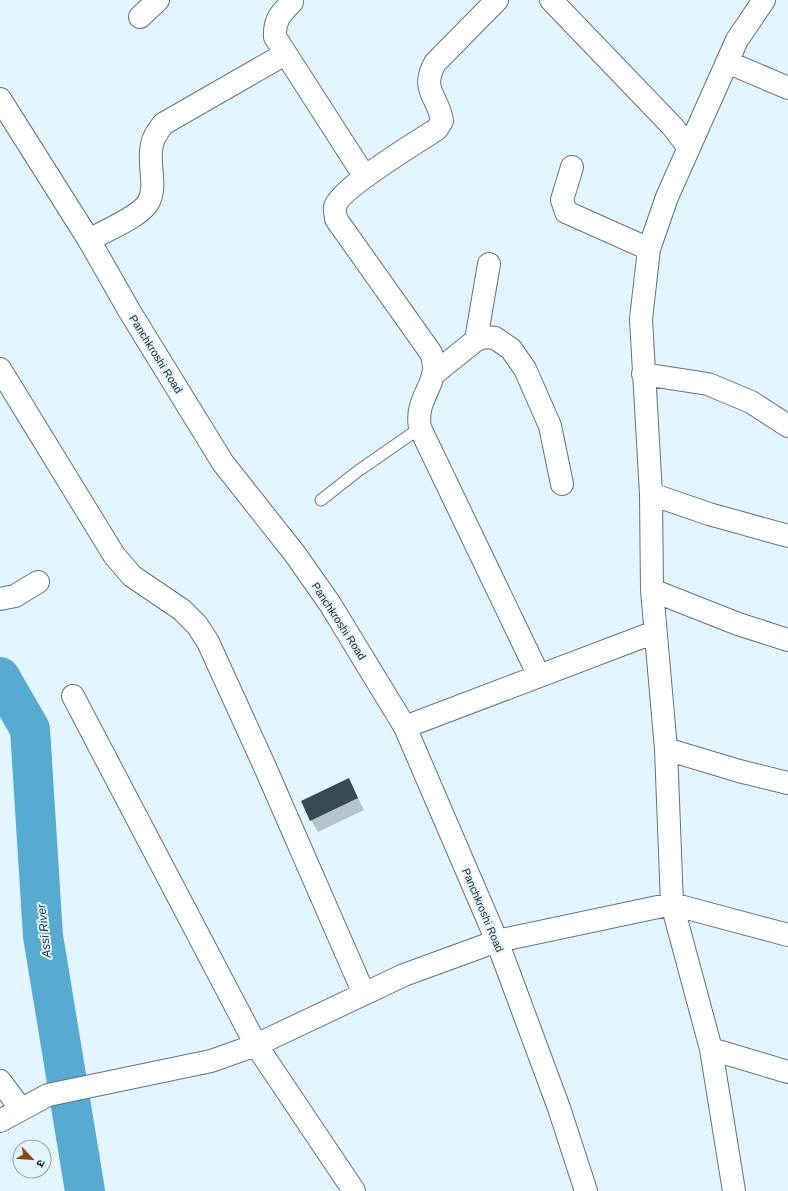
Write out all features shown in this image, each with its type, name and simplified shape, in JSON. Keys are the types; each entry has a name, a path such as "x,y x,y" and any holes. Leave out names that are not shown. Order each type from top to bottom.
{"street":[{"path":"140,17 158,0"},
{"path":"497,0 435,63 429,75 429,89 440,112 442,121 437,129 365,177 341,197 335,207 336,219 430,354 435,364 434,374 421,403 418,417 420,428 539,676"},
{"path":"551,0 673,127 690,148"},
{"path":"734,1191 711,1049 672,904 666,749 652,590 651,494 641,319 648,249 668,197 737,40 764,0"},
{"path":"292,1 278,16 274,25 275,37 365,177"},
{"path":"88,240 137,213 148,203 152,189 151,146 155,136 163,124 286,54"},
{"path":"727,62 788,88"},
{"name":"Panchkroshi Road","path":"0,99 88,240 130,312 223,463 295,554 330,604 405,727 497,941 559,1108 586,1191"},
{"path":"572,167 562,200 566,212 648,249"},
{"path":"476,340 489,264"},
{"path":"434,374 476,340 486,337 494,338 503,342 511,349 526,369 550,426 562,484"},
{"path":"0,369 114,555 132,576 182,610 197,625 208,642 266,767 364,994"},
{"path":"643,374 708,384 751,402 788,426"},
{"path":"651,494 709,514 788,536"},
{"path":"0,599 15,596 38,582"},
{"path":"652,590 738,624 788,640"},
{"path":"405,727 655,632"},
{"path":"73,696 256,1045 354,1191"},
{"path":"666,749 739,771 788,783"},
{"path":"0,1121 48,1095 211,1061 256,1045 404,975 497,941 672,904 788,935"},
{"path":"711,1049 788,1072"},
{"path":"0,1081 20,1109"}],"lane":[{"path":"321,500 358,471 420,428"}],"building":[{"path":"349,778 358,798 310,821 301,801"}],"waterway":[{"name":"Assi River","path":"0,677 30,729 43,936 85,1191"}]}
